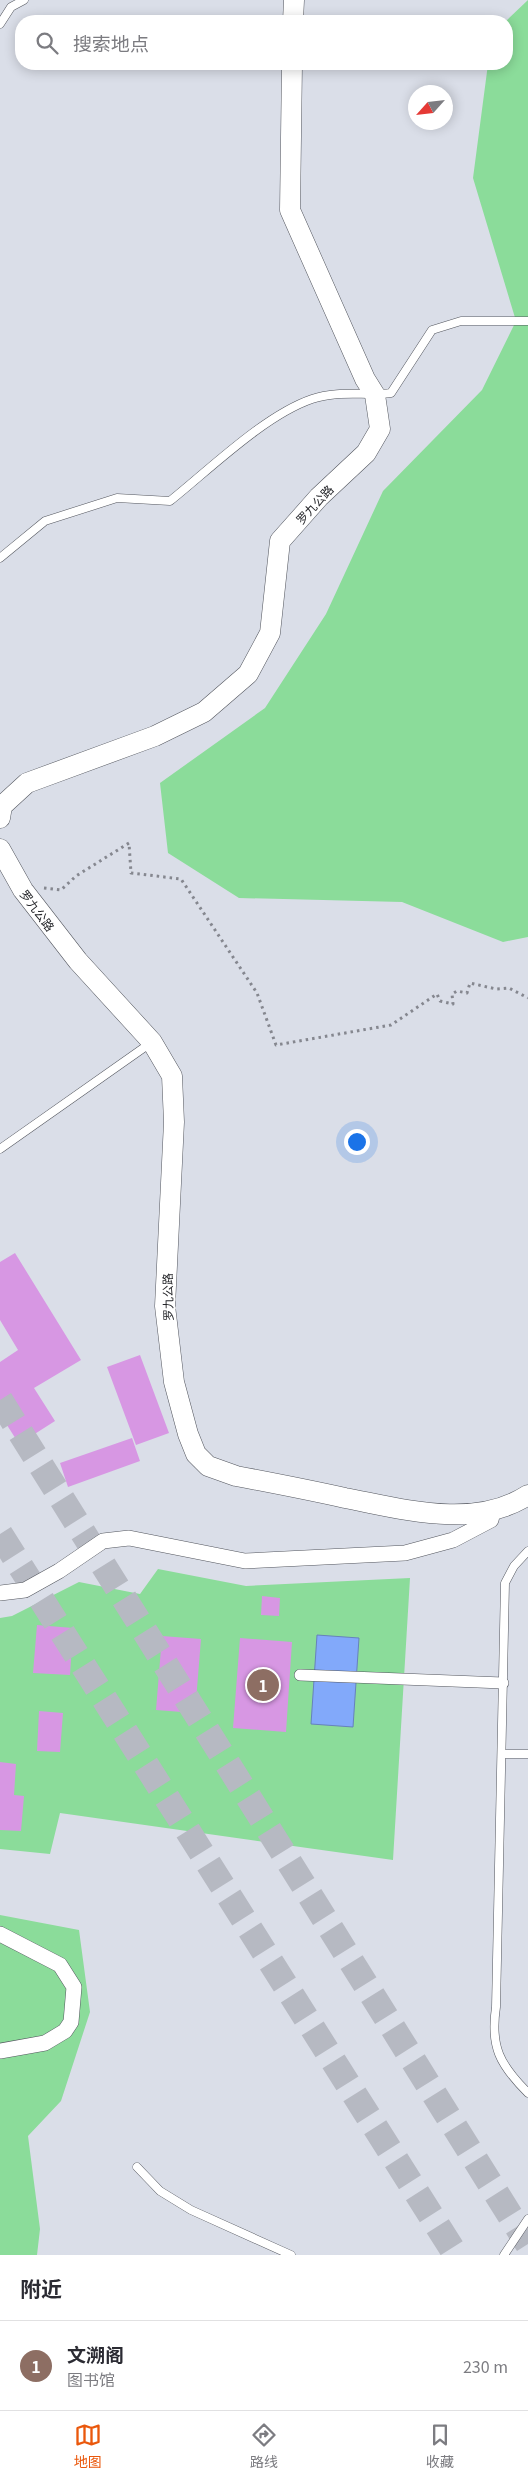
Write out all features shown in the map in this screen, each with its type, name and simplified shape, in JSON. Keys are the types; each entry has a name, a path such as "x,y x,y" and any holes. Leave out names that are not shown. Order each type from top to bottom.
{"street":[{"path":"293,15 294,0"},
{"name":"罗九公路","path":"0,818 2,806 27,783 155,736 204,712 248,674 270,633 280,541 319,497 366,453 380,429 375,395 365,379 290,210 292,70"},
{"name":"罗九公路","path":"0,849 23,890 78,961 152,1042 172,1076 174,1122 164,1306 174,1382 188,1434 196,1454 208,1466 236,1476 427,1514 461,1515 518,1501 528,1495"},
{"path":"0,1593 24,1590 59,1571 103,1541 129,1538 245,1561 405,1553 453,1540 491,1520 494,1508"},
{"path":"303,1675 503,1683"},
{"path":"0,1934 60,1966 74,1986 71,2022 65,2032 45,2043 0,2051"}],"lane":[{"path":"0,24 11,7 24,0"},
{"path":"0,558 44,521 117,498 170,501 279,414 313,399 350,393 375,395 391,393 432,330 460,321 528,322"},
{"path":"0,1149 152,1042"},
{"path":"528,1551 514,1566 505,1583 496,2007 493,2029 496,2051 506,2070 528,2093"},
{"path":"502,1754 528,1754"},
{"path":"137,2166 160,2191 191,2210 291,2255"},
{"path":"504,2255 528,2219"}],"path":[{"path":"23,890 36,887 60,890 76,876 129,843 131,873 181,879 257,993 276,1045 391,1025 437,994 440,1000 453,1004 452,994 457,991 467,994 470,983 496,989 509,988 528,998"}],"green space":[{"path":"528,0 528,937 503,942 402,902 239,898 168,853 160,783 265,708 326,614 383,491 482,390 516,321 473,178 487,70 513,70 512,15"},
{"path":"158,1569 246,1586 410,1578 393,1860 60,1813 50,1854 0,1849 0,1618 12,1616 79,1582 140,1594"},
{"path":"0,1915 79,1930 90,2012 61,2101 28,2136 40,2229 37,2255 0,2255"}],"water":[{"path":"317,1635 359,1638 353,1727 311,1724"}],"building":[{"path":"15,1253 81,1360 34,1388 55,1421 19,1444 0,1414 0,1362 18,1350 0,1320 0,1262"},
{"path":"140,1355 169,1433 136,1445 107,1367"},
{"path":"132,1438 140,1461 68,1487 60,1463"},
{"path":"262,1596 280,1598 279,1616 261,1615"},
{"path":"37,1625 73,1628 70,1675 33,1673"},
{"path":"162,1636 201,1639 195,1713 156,1710"},
{"path":"240,1638 292,1642 286,1732 233,1728"},
{"path":"39,1711 63,1713 60,1752 37,1751"},
{"path":"0,1762 16,1764 14,1795 24,1796 21,1831 0,1830"}],"tunnel":[{"path":"0,1400 528,2244"},
{"path":"0,1534 456,2255"}],"place":[{"name":"文溯阁","path":"263,1685"}]}
